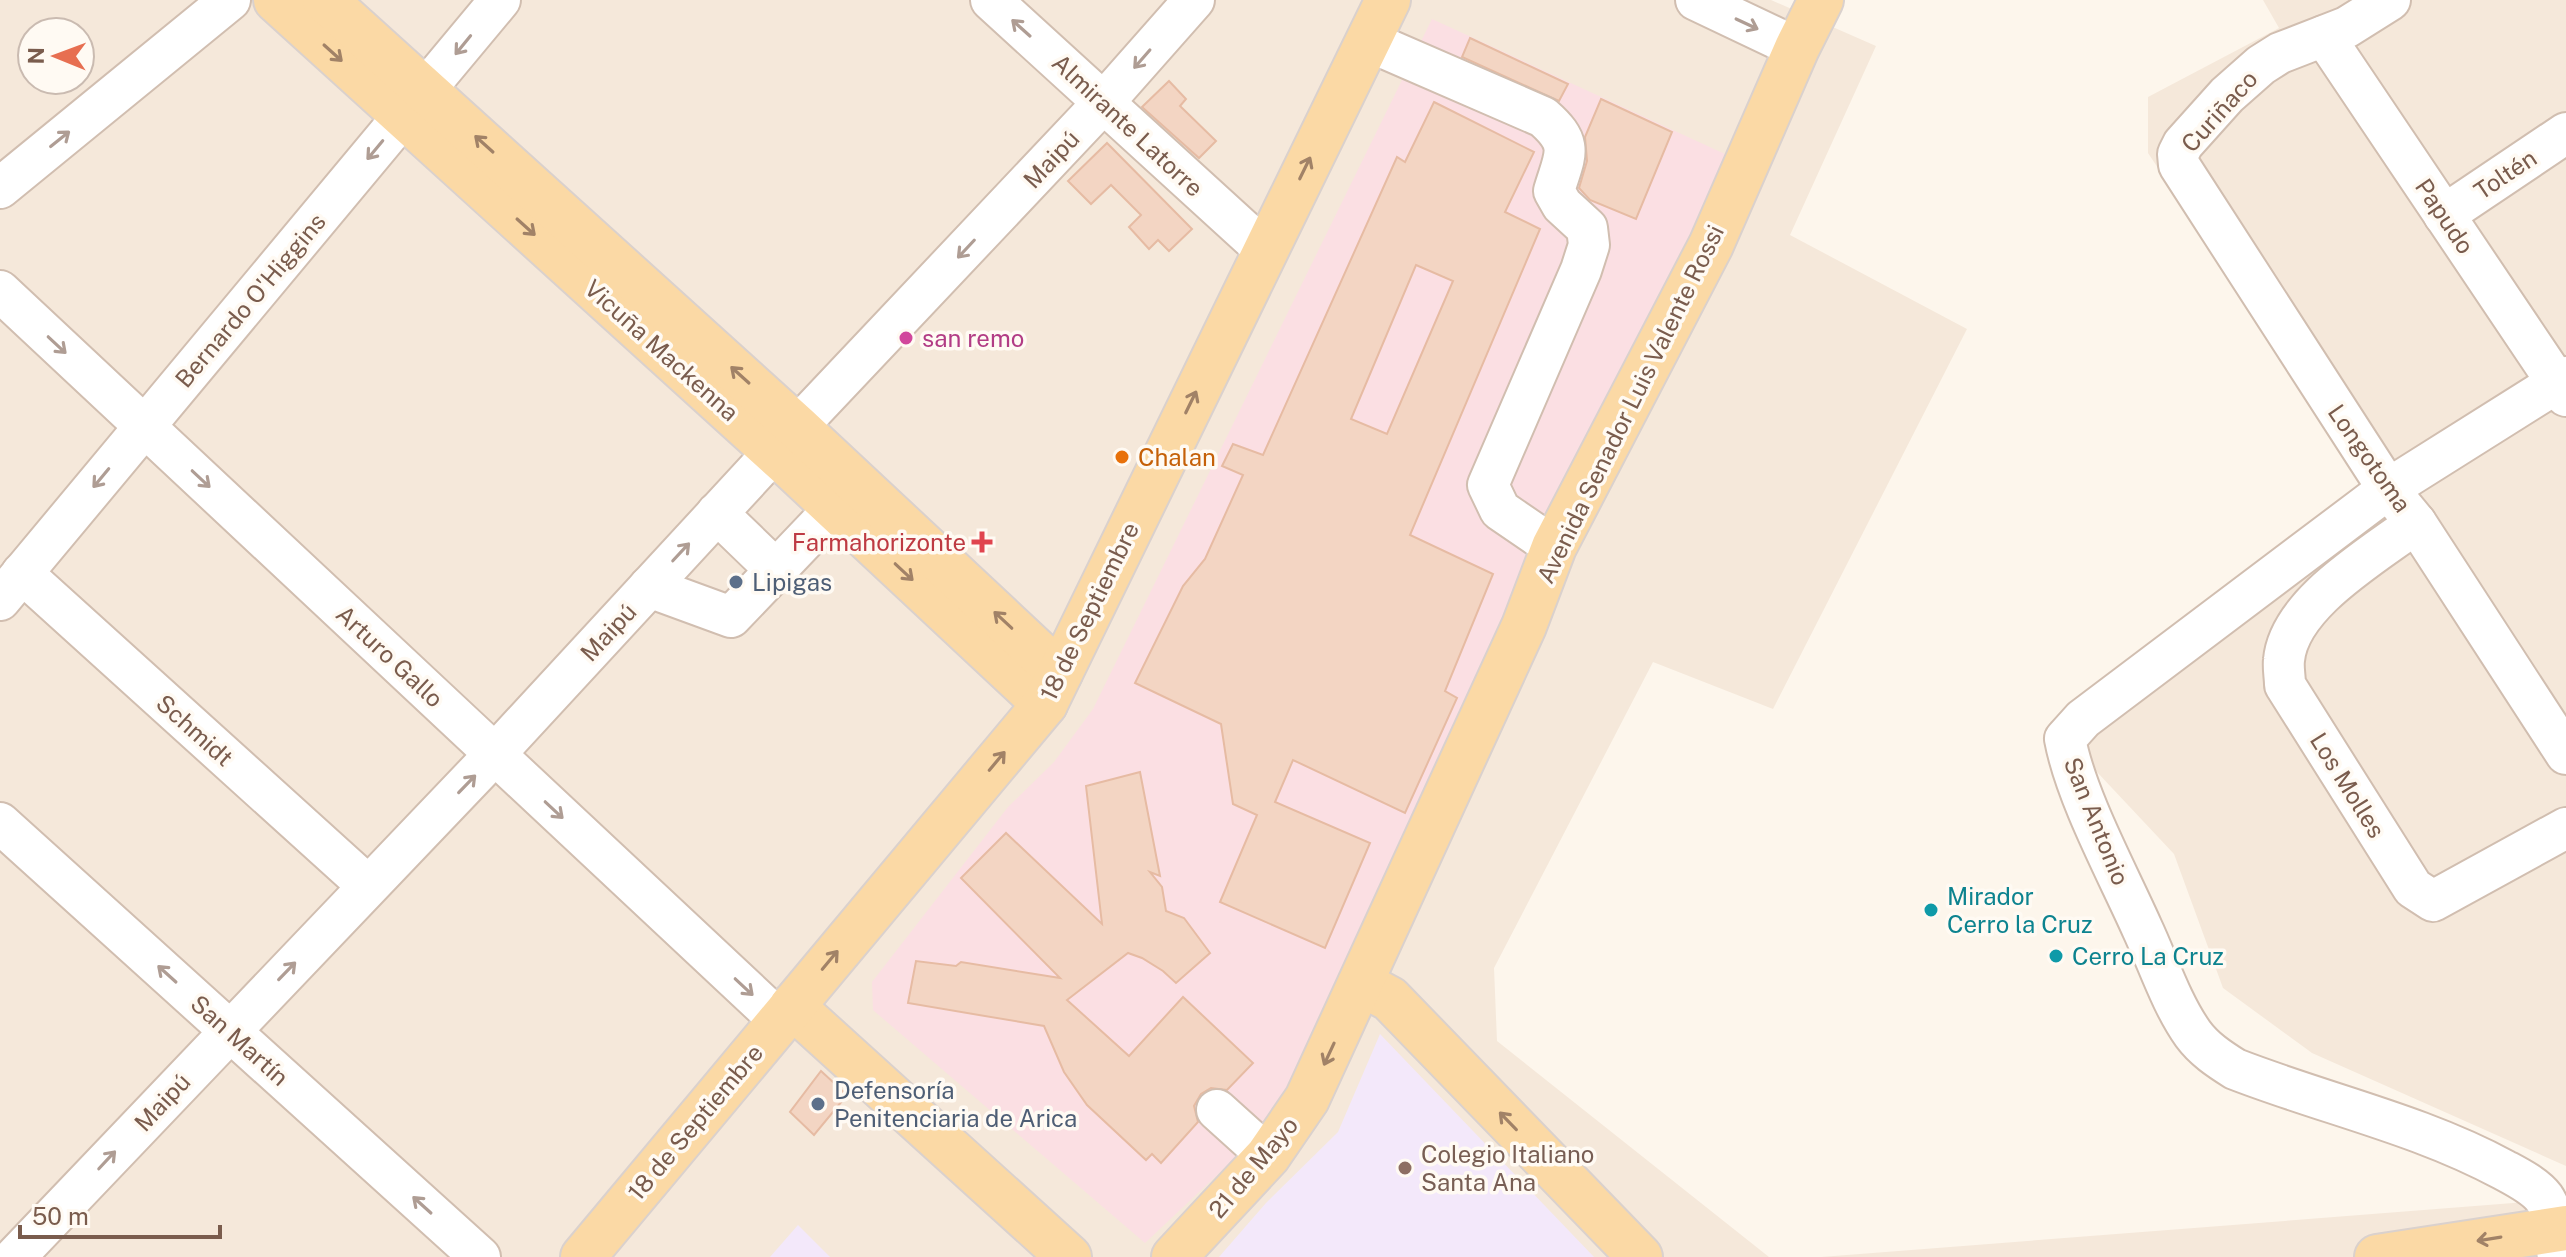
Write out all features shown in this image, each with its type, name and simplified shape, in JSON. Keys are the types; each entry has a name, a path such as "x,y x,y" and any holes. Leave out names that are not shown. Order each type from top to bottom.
{"main road":[{"name":"Vicuña Mackenna","path":"276,0 414,103 786,440 1052,689"},
{"name":"Vicuña Mackenna","path":"325,0 414,103"},
{"name":"18 de Septiembre","path":"583,1257 1052,689 1388,0"},
{"name":"Avenida Senador Luis Valente Rossi","path":"1362,984 1524,626 1554,547 1711,245 1821,0"},
{"name":"Vicuña Mackenna","path":"786,440 835,508 1052,689"},
{"path":"1362,984 1390,999 1640,1257"},
{"name":"21 de Mayo","path":"1174,1257 1268,1156 1307,1099 1362,984"},
{"name":"Arturo Gallo","path":"786,1013 1069,1257"},
{"path":"2377,1257 2559,1238"}],"street":[{"path":"0,188 230,0"},
{"name":"Bernardo O'Higgins","path":"11,587 500,0"},
{"name":"Almirante Latorre","path":"991,0 1265,250"},
{"name":"Maipú","path":"15,1257 495,754 1103,103 1194,0"},
{"path":"1696,0 1797,48"},
{"name":"Curiñaco","path":"2178,159 2183,144 2241,82 2280,53 2359,20 2390,0"},
{"name":"Papudo","path":"2324,36 2563,385"},
{"path":"1368,41 1543,117 1561,133 1566,151 1554,191 1562,205 1587,228 1589,245 1488,485 1500,510 1554,547"},
{"name":"Toltén","path":"2444,215 2566,133"},
{"name":"Longotoma","path":"2178,159 2181,171 2388,489 2416,523 2566,754"},
{"name":"Arturo Gallo","path":"0,291 495,754 786,1013"},
{"name":"San Antonio","path":"2559,1238 2550,1208 2538,1191 2474,1154 2419,1131 2235,1069 2205,1048 2179,1009 2090,811 2068,757 2065,739 2083,719 2388,489 2563,385"},
{"path":"649,587 731,617 835,508"},
{"path":"717,513 776,570"},
{"name":"Los Molles","path":"2416,523 2335,584 2302,615 2284,659 2285,685 2413,888 2433,901 2566,828"},
{"name":"Schmidt","path":"11,587 368,886"},
{"name":"San Martín","path":"0,823 480,1257"},
{"path":"1217,1110 1268,1156"}],"shaded area":[{"path":"0,0 1771,0 1876,46 1790,235 1967,329 1773,709 1653,662 1494,968 1497,1041 1769,1257 0,1257"},
{"path":"2263,0 2566,0 2566,1166 2312,1053 2223,988 2174,854 2050,722 2369,485 2148,153 2148,97 2279,28"},
{"path":"1432,19 1751,166 1329,1043 1251,1143 1145,1243 873,1010 872,982 1008,807 1054,762 1093,709"},
{"name":"Colegio Italiano Santa Ana","path":"1380,1034 1594,1257 1219,1257 1266,1203 1338,1132"},
{"path":"2566,1199 2566,1257 1821,1257"},
{"path":"798,1225 830,1257 770,1257"}],"building":[{"path":"1470,38 1568,84 1559,101 1462,57"},
{"path":"1169,81 1186,99 1180,106 1216,141 1199,158 1142,107"},
{"path":"1601,99 1672,132 1636,219 1590,200 1579,188 1587,161 1585,137"},
{"path":"1434,102 1534,152 1505,212 1540,229 1410,535 1493,574 1445,691 1457,698 1405,813 1293,760 1275,802 1370,843 1325,948 1220,902 1257,815 1233,804 1221,724 1135,683 1183,586 1205,559 1243,475 1222,466 1233,444 1263,455 1397,157 1405,162","holes":["1416,265 1453,281 1387,434 1351,419"]},
{"path":"1107,143 1192,229 1169,251 1158,240 1149,249 1129,227 1141,215 1111,185 1091,204 1068,181"},
{"path":"1140,772 1160,876 1150,872 1162,887 1166,911 1184,918 1210,953 1176,983 1163,971 1128,953 1067,1000 1129,1056 1183,997 1253,1063 1227,1090 1211,1088 1201,1094 1194,1106 1198,1122 1161,1163 1152,1154 1146,1160 1087,1105 1064,1072 1044,1026 908,1003 916,961 956,966 961,962 1060,978 961,878 1006,833 1102,924 1086,786"},
{"name":"Defensoría Penitenciaria de Arica","path":"821,1071 847,1095 814,1135 790,1112"}],"place":[{"name":"san remo","path":"906,338"},
{"name":"Chalan","path":"1122,457"},
{"name":"Farmahorizonte","path":"982,542"},
{"name":"Lipigas","path":"736,582"},
{"name":"Mirador Cerro la Cruz","path":"1931,910"},
{"name":"Cerro La Cruz","path":"2056,956"},
{"name":"Defensoría Penitenciaria de Arica","path":"818,1104"},
{"name":"Colegio Italiano Santa Ana","path":"1405,1168"}]}
